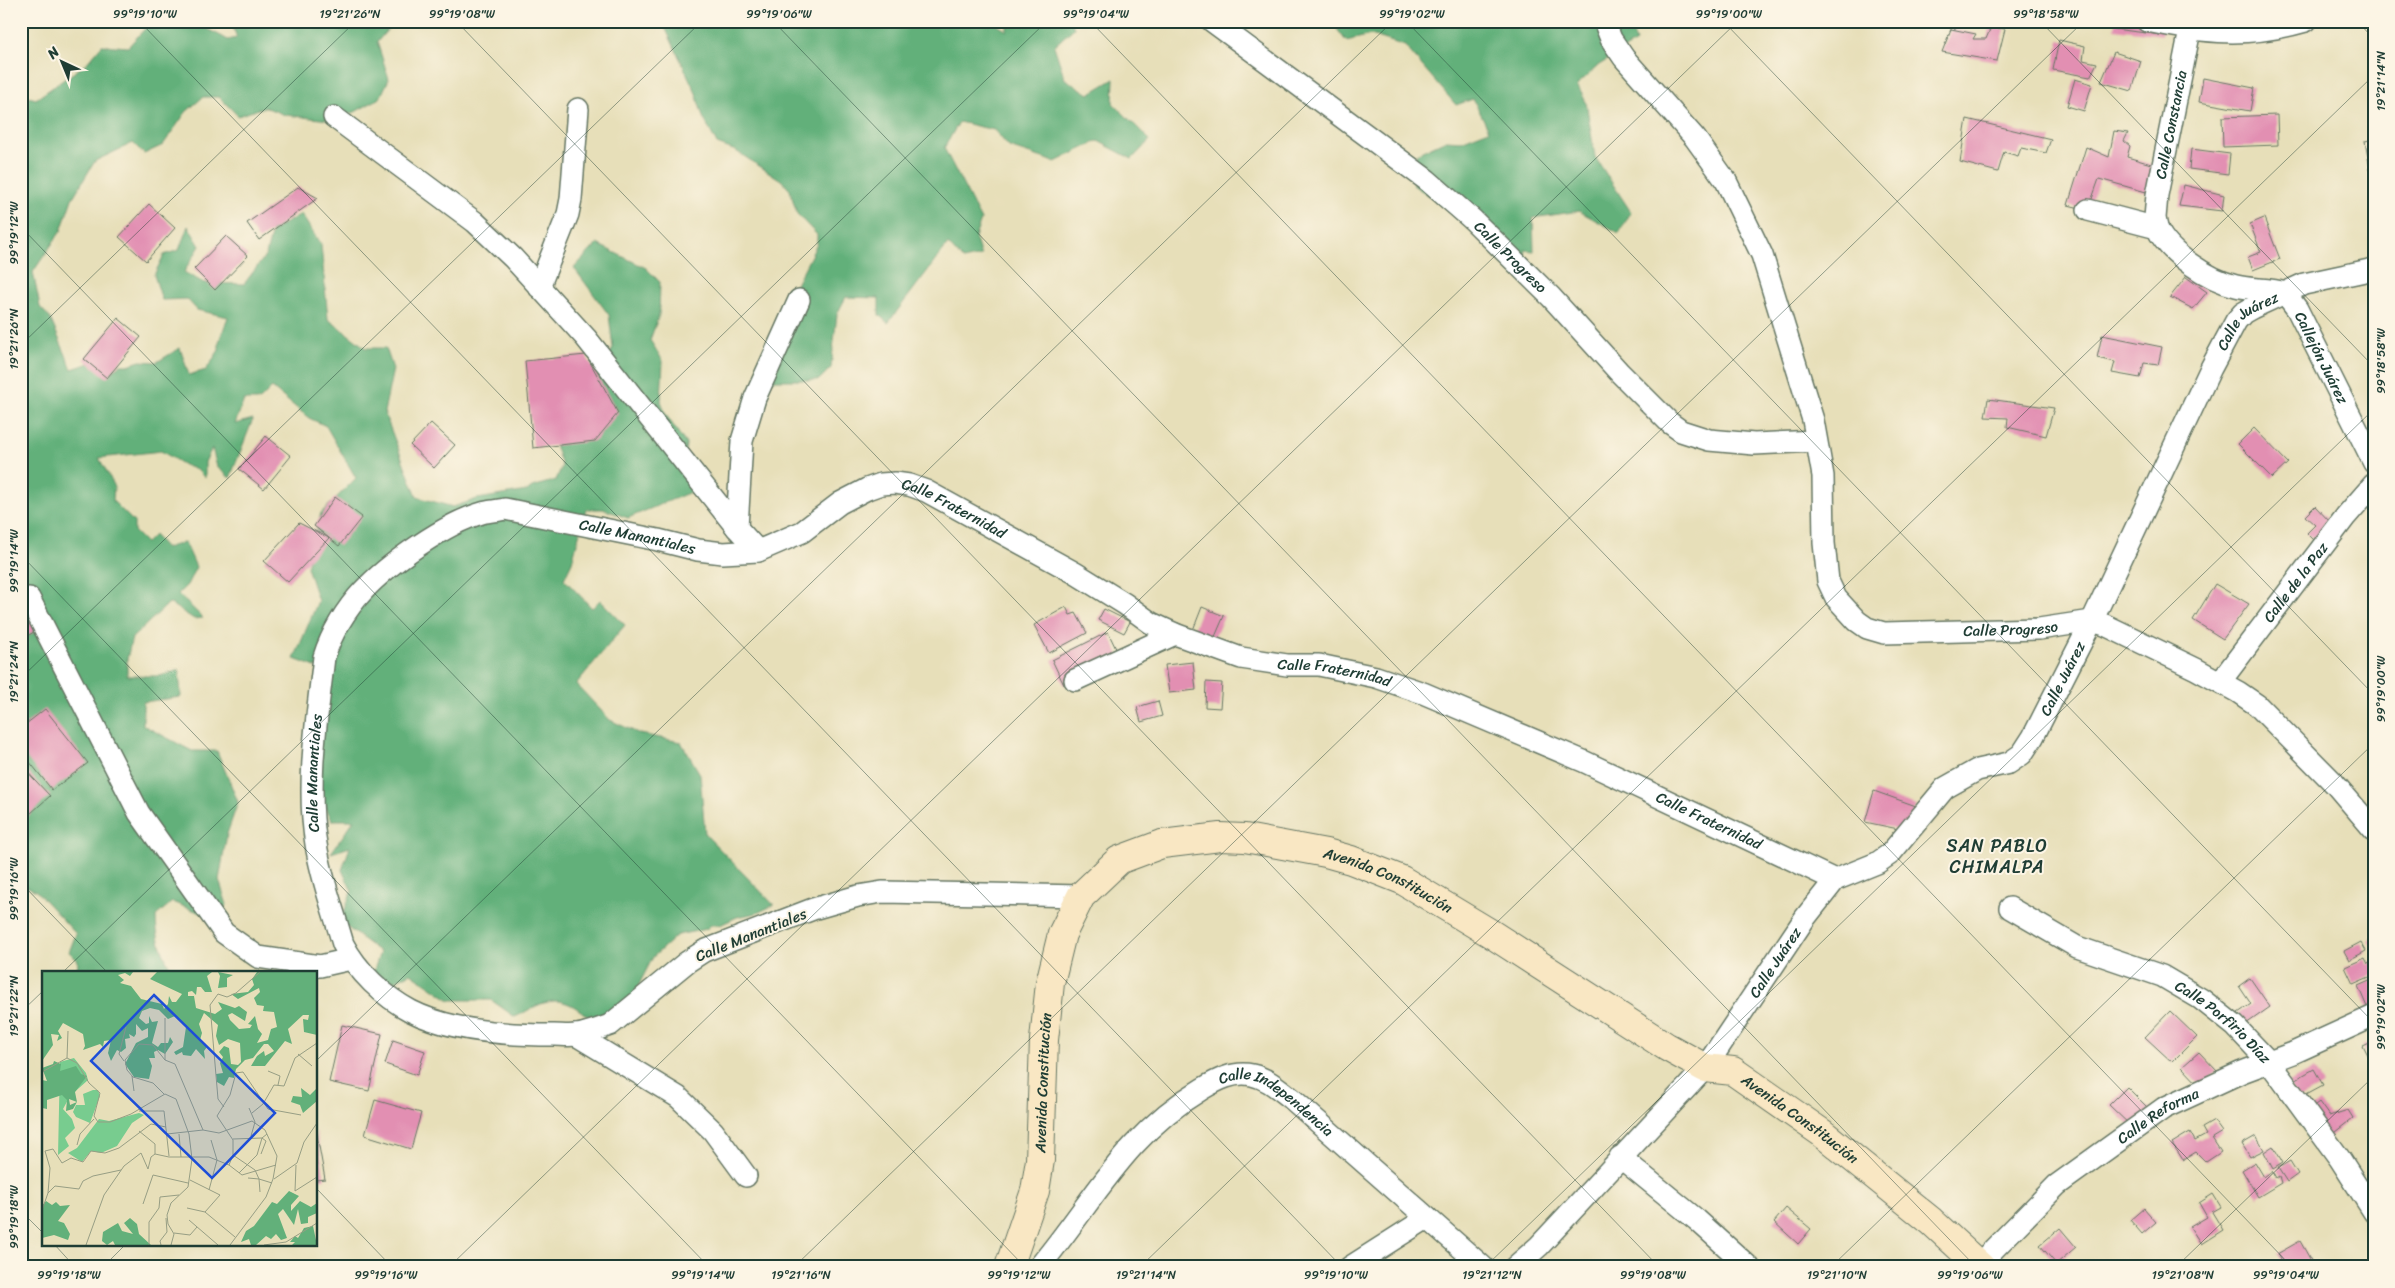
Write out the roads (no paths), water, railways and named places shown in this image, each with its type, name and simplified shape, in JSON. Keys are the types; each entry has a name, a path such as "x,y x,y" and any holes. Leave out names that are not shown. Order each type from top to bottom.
{"main road":[{"name":"Avenida Constitución","path":"1010,1267 1035,1191 1040,1160 1044,1040 1050,983 1062,934 1081,896 1119,860 1162,844 1220,837 1237,838 1326,853 1351,860 1402,880 1490,933 1667,1047 1705,1068 1732,1071 1793,1112 1931,1221 1978,1266"}],"street":[{"name":"Calle Progreso","path":"1212,21 1427,180 1473,220 1551,297 1620,373 1670,423 1681,431 1709,440 1754,444 1816,441"},
{"name":"Calle Progreso","path":"1604,21 1611,39 1624,58 1695,138 1726,181 1762,255 1813,420 1823,476 1824,542 1828,581 1836,598 1857,621 1867,628 1884,633 2039,629 2092,621 2105,625 2220,682 2257,705 2334,783 2374,830"},
{"path":"2147,21 2248,33 2306,21"},
{"name":"Calle Constancia","path":"2158,228 2155,218 2157,195 2189,26"},
{"path":"540,287 570,207 578,109"},
{"path":"334,117 475,222 513,258 586,338 737,528 758,551"},
{"path":"2088,210 2158,228 2162,240 2182,259 2225,283 2244,288 2285,293"},
{"name":"Calle Juárez","path":"1705,1068 1805,918 1835,880 1877,863 1890,854 1934,801 1946,788 1959,779 1977,770 2009,763 2022,754 2033,737 2092,621 2232,326 2243,313 2304,284 2374,269"},
{"name":"Callejón Juárez","path":"2285,293 2297,309 2374,463"},
{"path":"737,528 742,441 755,398 799,300"},
{"name":"Calle Fraternidad","path":"840,504 867,489 882,484 895,483 926,491 1075,573 1125,604 1151,623 1175,634 1240,658 1287,665 1319,665 1376,677 1423,693 1583,761 1835,880"},
{"name":"Calle de la Paz","path":"2220,682 2346,516 2374,484"},
{"name":"Calle Manantiales","path":"840,504 802,532 758,551 723,553 698,550 658,540 504,509 481,513 454,524 416,548 362,592 332,634 324,657 315,736 312,813 316,844 344,944 351,960 386,993 411,1011 461,1028 526,1036 576,1035 610,1025 687,962 704,951 813,909 858,896 882,892 1081,896"},
{"path":"29,598 140,813 224,933 258,957 320,966 351,960"},
{"path":"1075,680 1175,634"},
{"name":"Calle Porfirio Díaz","path":"2010,908 2077,947 2162,976 2201,999 2235,1026 2268,1062 2340,1159 2374,1212"},
{"name":"Calle Reforma","path":"1978,1266 2057,1185 2172,1104 2374,1016"},
{"path":"576,1035 678,1097 713,1131 746,1176"},
{"path":"1515,1267 1539,1246 1705,1068"},
{"name":"Calle Independencia","path":"1039,1267 1118,1162 1144,1133 1185,1099 1218,1079 1233,1075 1252,1075 1276,1087 1483,1267"},
{"path":"1620,1157 1697,1220 1749,1267"},
{"path":"1350,1267 1426,1218"}],"district":[{"name":"SAN PABLO CHIMALPA","path":"1997,856"}]}
